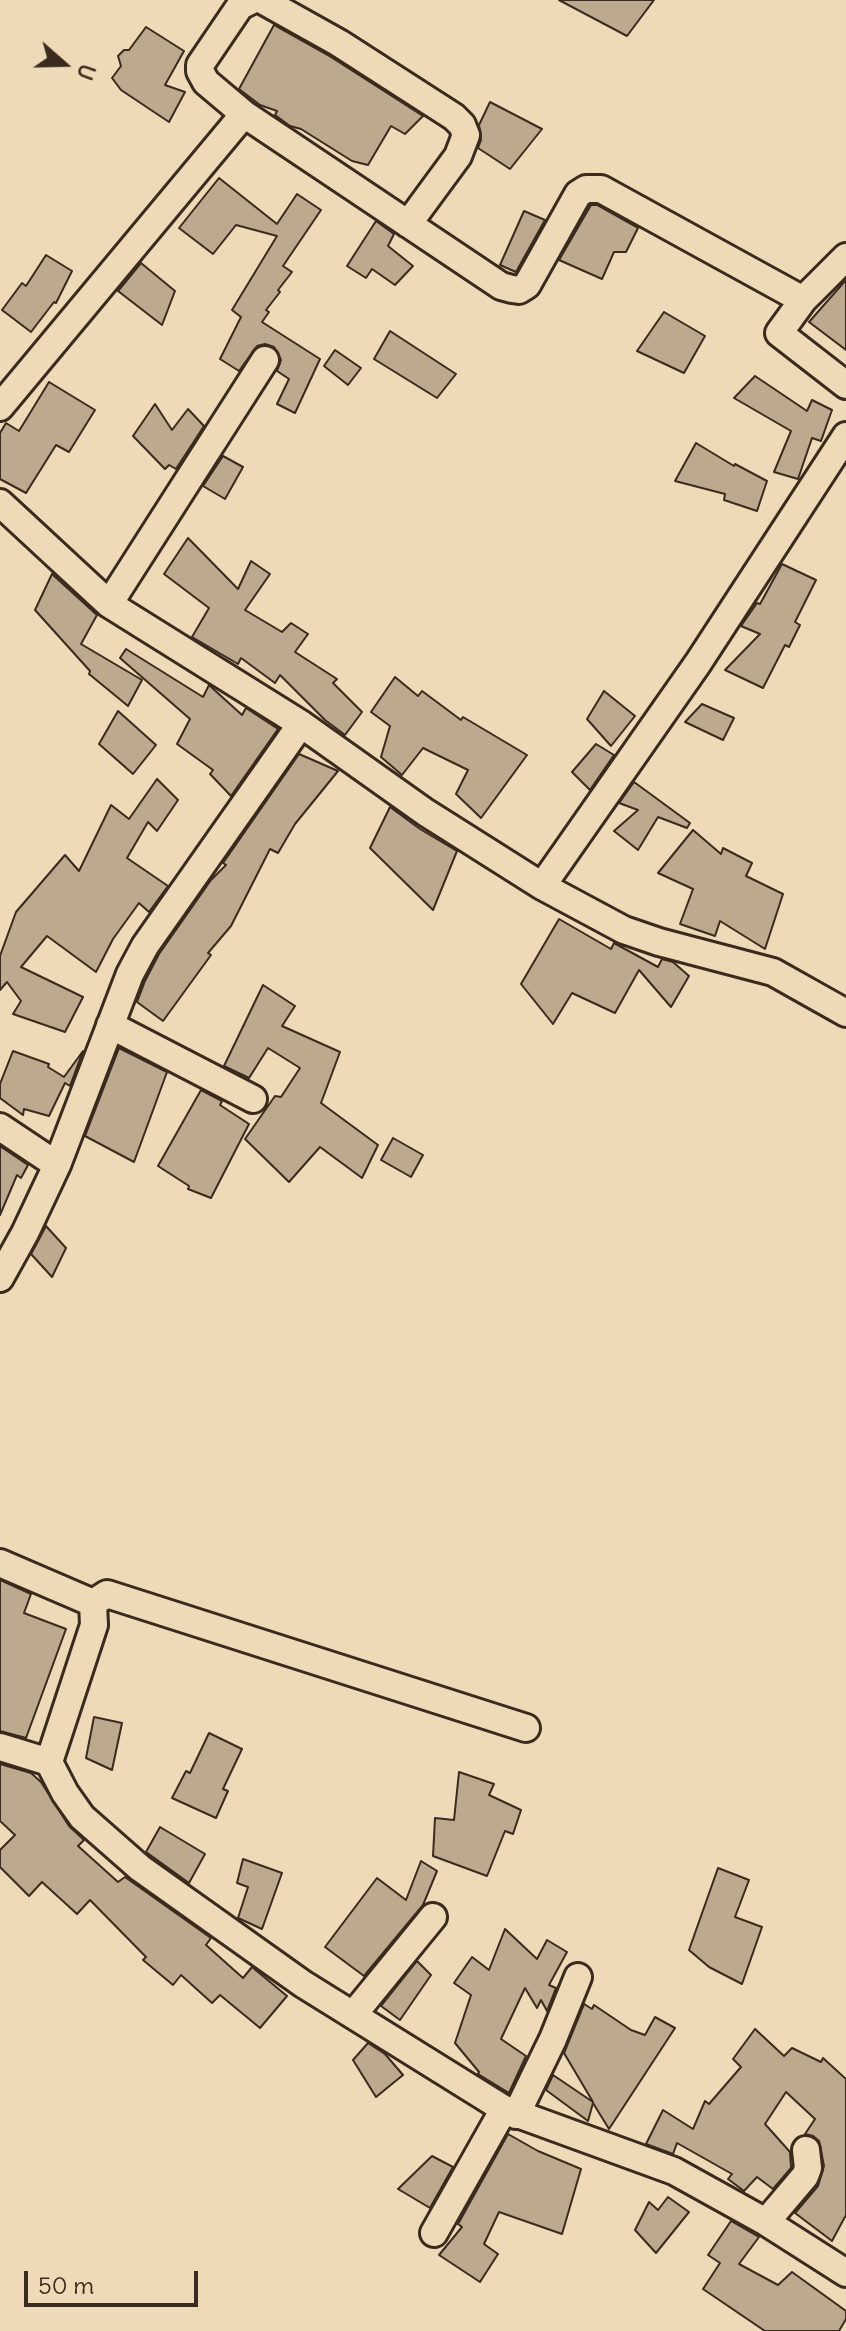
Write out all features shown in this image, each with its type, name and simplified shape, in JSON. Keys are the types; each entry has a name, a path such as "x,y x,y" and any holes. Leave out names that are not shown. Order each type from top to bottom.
{"street":[{"path":"252,0 240,6 200,65 206,82 244,114 501,286 519,290 527,285 578,194 586,189 601,189 803,300"},
{"path":"262,0 339,43 462,125 466,135 458,156 408,224"},
{"path":"0,407 244,114"},
{"path":"846,257 803,300 779,333 846,385"},
{"path":"109,604 265,360"},
{"path":"542,886 698,663 846,436"},
{"path":"0,503 109,604 301,724 414,804 542,886 624,930 773,972 846,1013"},
{"path":"0,1278 57,1165 130,974 145,946 301,724"},
{"path":"110,1025 253,1099"},
{"path":"0,1127 57,1165"},
{"path":"0,1563 93,1603"},
{"path":"93,1603 107,1594 526,1728"},
{"path":"93,1603 94,1625 49,1762 82,1817 105,1840 303,1984 510,2112 674,2171 766,2222 846,2273"},
{"path":"0,1747 49,1762"},
{"path":"353,2015 433,1917"},
{"path":"434,2233 553,2039 578,1977"},
{"path":"766,2222 805,2176 808,2168 806,2150"}],"building":[{"path":"559,0 654,0 627,36"},
{"path":"274,25 423,116 405,134 391,126 368,165 352,161 301,129 290,126 275,115 277,111 260,105 239,89"},
{"path":"146,27 184,51 165,85 185,92 169,122 121,90 112,78 121,66 118,56 129,50"},
{"path":"490,102 542,129 510,169 478,148 481,140 479,125"},
{"path":"219,178 277,224 297,194 321,210 283,266 292,272 266,310 269,312 262,322 320,359 295,413 277,404 289,379 277,371 281,360 274,347 265,344 257,346 239,371 220,359 241,317 232,310 277,236 236,225 213,254 179,228"},
{"path":"591,205 597,205 638,228 626,252 614,252 602,279 559,260"},
{"path":"524,211 545,220 516,272 500,265"},
{"path":"376,221 394,234 388,246 413,266 395,285 372,269 366,278 347,266"},
{"path":"46,255 72,271 56,303 31,332 2,310 22,283 26,286"},
{"path":"141,263 175,291 162,325 118,291"},
{"path":"846,280 846,350 809,322"},
{"path":"664,312 705,336 684,373 637,351"},
{"path":"390,331 456,374 437,398 374,359"},
{"path":"335,350 361,368 348,385 324,366"},
{"path":"755,376 807,411 812,400 832,410 821,441 812,438 798,479 774,472 791,431 734,398"},
{"path":"49,382 95,410 69,452 56,445 26,493 0,479 0,433 6,423 19,431"},
{"path":"155,404 172,430 188,409 204,426 176,469 169,465 165,469 133,436"},
{"path":"696,443 767,481 757,511 724,500 725,494 675,481"},
{"path":"223,456 243,467 225,499 203,486"},
{"path":"188,538 238,589 251,561 270,574 245,610 282,632 291,623 308,634 295,652 337,679 333,683 362,712 345,735 325,720 280,675 275,683 241,658 238,664 192,637 209,608 164,574"},
{"path":"782,564 816,580 795,622 800,625 789,647 785,645 763,688 725,670 760,634 741,626 757,603 760,604"},
{"path":"52,574 97,615 81,644 142,680 128,706 89,674 90,671 35,610"},
{"path":"126,649 203,697 209,685 242,715 246,708 278,729 231,796 210,774 213,770 177,744 190,719 120,658"},
{"path":"395,677 418,696 422,691 461,720 463,717 527,755 481,818 456,794 468,770 423,748 402,775 381,757 390,726 371,712"},
{"path":"604,691 635,716 611,746 587,719"},
{"path":"702,704 734,718 723,740 685,722"},
{"path":"118,711 156,745 133,774 99,744"},
{"path":"596,744 614,755 590,790 572,772"},
{"path":"299,754 338,771 295,824 278,853 270,849 231,926 208,953 211,955 163,1021 137,1002 145,981 159,954 211,880 226,865 223,863"},
{"path":"157,779 178,800 157,831 148,822 127,858 168,886 149,912 139,903 113,939 96,972 47,936 21,967 83,997 65,1032 13,1014 21,1001 7,982 0,990 0,956 16,912 65,855 79,871 111,805 129,819"},
{"path":"634,782 690,823 687,828 658,817 638,850 614,831 638,810 619,803"},
{"path":"390,807 457,851 433,910 370,848"},
{"path":"693,830 721,854 723,848 752,863 746,876 783,894 765,949 720,921 715,936 680,924 693,889 658,873"},
{"path":"559,919 611,949 614,943 658,967 662,959 673,962 689,976 671,1007 639,970 615,1013 572,993 553,1024 521,984"},
{"path":"263,985 295,1006 282,1026 340,1052 321,1103 378,1145 362,1178 320,1147 289,1182 245,1139 275,1096 281,1097 300,1068 268,1048 249,1078 224,1066"},
{"path":"119,1048 167,1072 134,1162 85,1136"},
{"path":"13,1051 49,1064 48,1067 64,1077 83,1051 70,1086 65,1083 49,1116 24,1109 23,1115 0,1098 0,1084"},
{"path":"201,1090 222,1101 220,1105 249,1124 211,1198 188,1189 189,1186 158,1166"},
{"path":"393,1138 423,1155 411,1177 381,1160"},
{"path":"0,1146 28,1165 21,1178 17,1175 0,1215"},
{"path":"46,1226 66,1248 52,1277 31,1254"},
{"path":"0,1580 31,1594 24,1613 66,1629 26,1738 0,1731"},
{"path":"94,1717 122,1723 112,1770 86,1758"},
{"path":"209,1733 242,1749 223,1789 228,1791 216,1818 172,1798 186,1771 190,1773"},
{"path":"0,1764 31,1773 41,1782 69,1826 84,1840 78,1846 118,1882 125,1877 211,1938 206,1945 243,1978 252,1967 287,1996 260,2028 220,1995 212,2003 181,1975 173,1985 143,1960 146,1957 90,1900 77,1914 42,1882 29,1896 0,1867 0,1850 15,1835 0,1821"},
{"path":"459,1772 494,1784 489,1795 521,1810 513,1834 505,1831 487,1876 433,1856 435,1818 454,1820"},
{"path":"160,1827 205,1854 189,1883 146,1852"},
{"path":"243,1859 282,1873 262,1929 238,1918 248,1887 237,1883"},
{"path":"421,1861 437,1871 423,1905 364,1976 325,1947 377,1878 406,1900"},
{"path":"718,1868 749,1880 735,1917 762,1927 742,1984 709,1967 689,1950"},
{"path":"505,1929 537,1959 547,1940 567,1952 549,1985 556,1988 547,2011 541,2000 537,2008 525,1988 501,2039 526,2056 509,2093 478,2074 455,2043 471,1995 454,1983 472,1957 489,1970"},
{"path":"417,1961 431,1975 400,2020 381,2006"},
{"path":"584,2004 592,2009 594,2005 631,2030 645,2035 655,2017 675,2028 609,2129 593,2103 588,2121 546,2090 553,2075 593,2102 564,2053"},
{"path":"755,2029 784,2056 792,2048 821,2062 823,2058 846,2079 846,2215 832,2241 795,2213 818,2186 824,2166 819,2141 805,2134 815,2119 786,2092 765,2124 790,2152 791,2168 773,2189 757,2177 744,2191 728,2179 732,2174 677,2143 673,2154 646,2144 663,2110 693,2129 705,2101 709,2104 741,2067 733,2059"},
{"path":"368,2043 385,2054 403,2075 376,2097 353,2060"},
{"path":"508,2134 581,2169 562,2234 499,2212 484,2244 498,2254 480,2282 439,2255 462,2227 458,2224"},
{"path":"432,2156 453,2167 430,2208 398,2189"},
{"path":"668,2197 689,2212 656,2253 635,2230 649,2202 658,2210"},
{"path":"731,2221 759,2237 739,2264 778,2285 792,2272 846,2311 846,2319 839,2331 765,2331 703,2289 720,2263 708,2255"}]}
